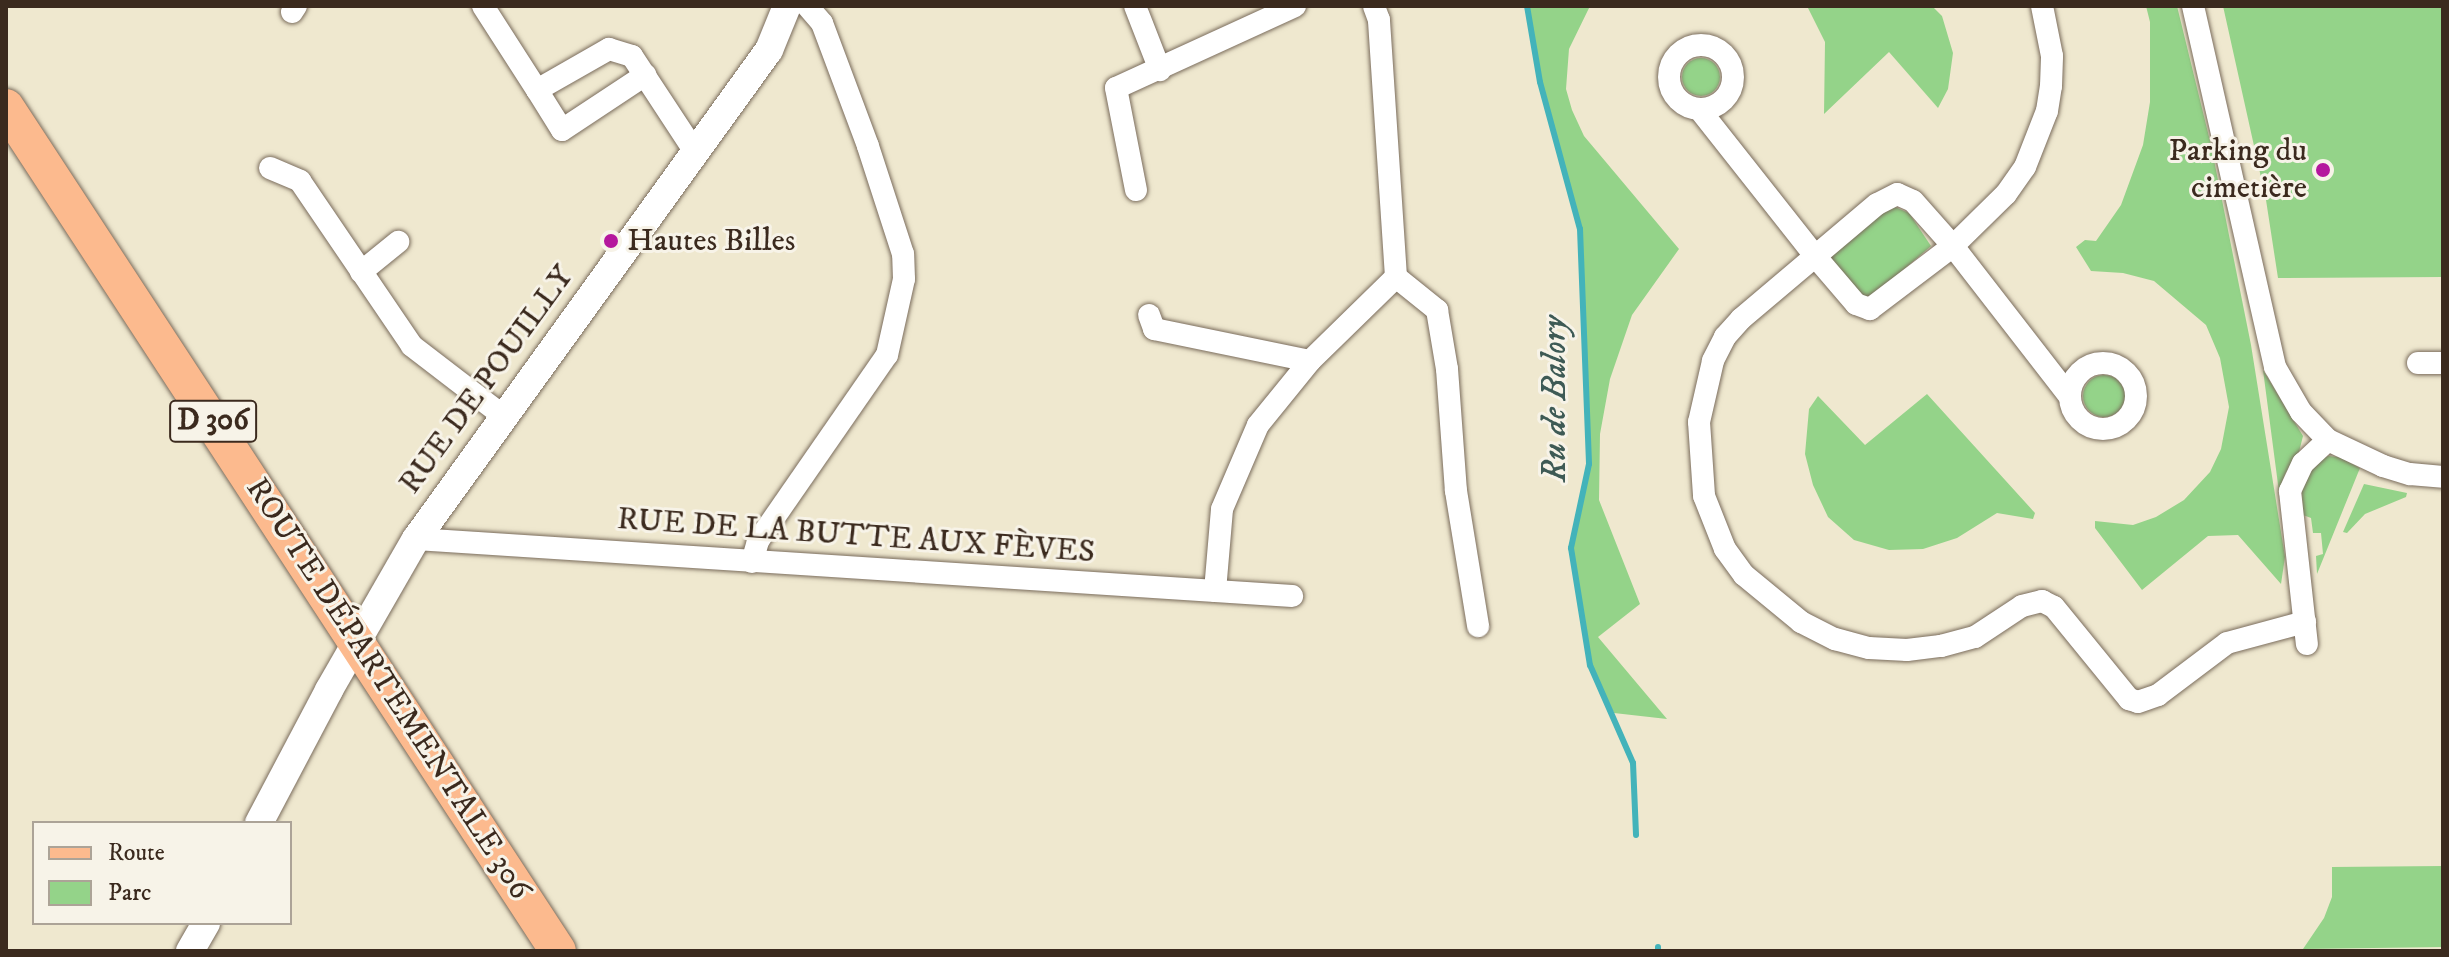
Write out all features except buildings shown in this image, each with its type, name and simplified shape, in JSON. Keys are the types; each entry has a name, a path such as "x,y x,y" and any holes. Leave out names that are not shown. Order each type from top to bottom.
{"main road":[{"name":"ROUTE DÉPARTEMENTALE 306","path":"6,107 558,951"}],"street":[{"path":"483,6 562,130 645,75"},
{"name":"RUE DE POUILLY","path":"260,821 416,539 502,415 769,50 787,6"},
{"path":"752,562 758,541 887,355 904,279 903,254 868,146 822,23 807,6"},
{"path":"1135,6 1160,70"},
{"path":"1136,190 1116,88 1295,6"},
{"path":"1374,6 1379,20 1396,277 1437,310 1447,369 1456,491 1478,626"},
{"path":"1699,109 1856,304 1870,309 1953,246 2006,194 2025,167 2047,111 2052,71 2042,6"},
{"path":"2193,6 2272,356 2283,384 2301,412 2328,440 2383,466 2410,474 2443,477"},
{"path":"537,90 609,49 632,56 695,152"},
{"path":"270,168 300,181 412,346 502,415"},
{"path":"2070,397 1953,246 1913,201 1897,194 1877,204 1725,337 1713,361 1699,422 1704,496 1725,549 1744,575 1801,622 1835,639 1869,648 1907,650 1941,646 1975,637 2022,606 2042,601 2054,607 2129,699 2138,702 2158,695 2227,643 2306,633 2290,491 2303,463 2328,440"},
{"path":"361,272 398,242"},
{"path":"1215,591 1222,509 1258,425 1310,361 1396,277"},
{"path":"1149,315 1154,329 1310,361"},
{"path":"2418,363 2443,363"},
{"name":"RUE DE LA BUTTE AUX FÈVES","path":"416,539 1292,596"},
{"path":"190,951 205,925"}],"green space":[{"path":"1527,6 1590,6 1569,49 1566,89 1572,110 1584,136 1679,249 1632,315 1610,379 1600,434 1599,500 1640,604 1598,637 1667,719 1614,713 1590,665 1571,548 1589,464 1580,229 1540,82"},
{"path":"1807,6 1932,6 1942,16 1953,53 1948,89 1938,108 1889,52 1824,114 1825,42"},
{"path":"2146,6 2177,6 2211,145 2251,345 2285,557 2281,584 2238,535 2208,536 2142,590 2095,528 2095,521 2133,525 2156,517 2184,500 2210,472 2221,449 2229,407 2220,358 2206,325 2154,281 2123,273 2091,271 2076,247 2085,240 2096,241 2121,205 2143,145 2150,102 2150,22"},
{"path":"2223,6 2443,6 2443,277 2278,278 2266,200"},
{"path":"1701,58 1714,64 1720,77 1714,90 1701,96 1688,90 1682,77 1688,64"},
{"path":"1895,207 1909,213 1931,246 1873,296 1860,297 1833,264 1831,257 1876,214"},
{"path":"2263,370 2303,436 2299,452 2285,474 2279,492"},
{"path":"2104,375 2119,381 2125,396 2119,411 2104,417 2089,411 2083,396 2089,381"},
{"path":"1927,394 2035,513 2033,519 1997,513 1957,538 1923,549 1889,550 1854,540 1828,517 1813,485 1805,454 1809,409 1818,396 1865,445"},
{"path":"2328,456 2339,457 2360,468 2317,574 2316,556 2323,554 2321,533 2313,533 2311,518 2303,515 2302,492 2305,480 2318,461"},
{"path":"2364,484 2407,493 2406,497 2365,514 2347,533 2343,532"},
{"path":"2443,866 2443,947 2303,949 2324,918 2332,897 2332,867"}],"waterway":[{"name":"Ru de Balory","path":"1527,6 1540,82 1580,229 1589,464 1571,548 1590,665 1633,763 1636,835"}],"place":[{"name":"Parking du cimetière","path":"2323,170"},
{"name":"Hautes Billes","path":"611,241"}]}
